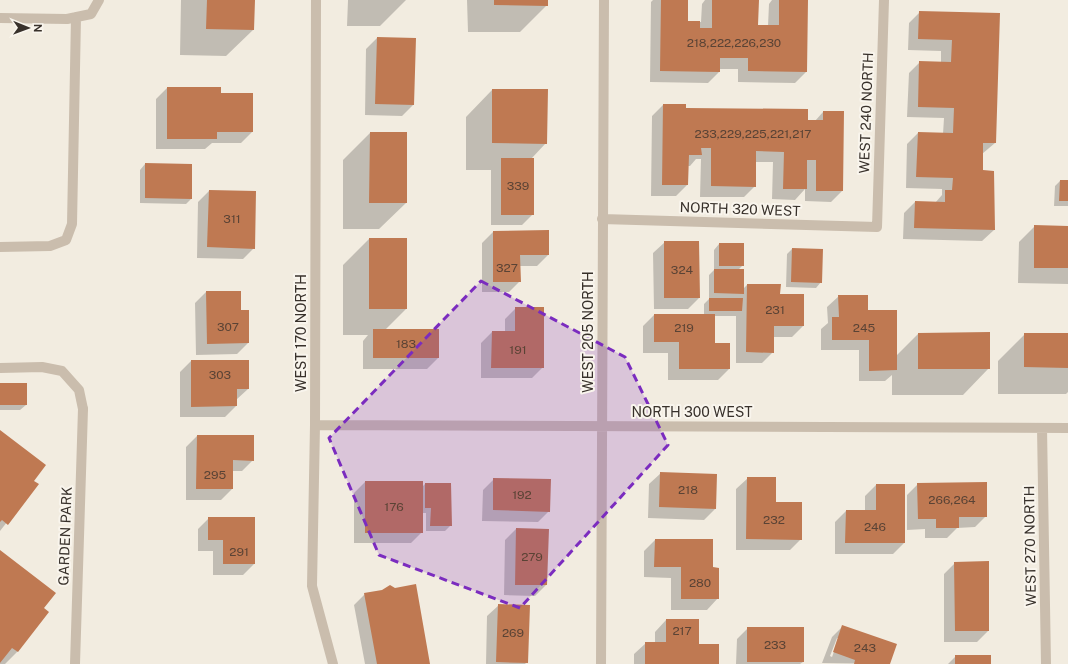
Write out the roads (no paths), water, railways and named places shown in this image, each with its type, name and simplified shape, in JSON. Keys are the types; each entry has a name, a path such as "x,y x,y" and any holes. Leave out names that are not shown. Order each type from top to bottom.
{"street":[{"path":"0,18 76,17 91,14 99,0"},
{"name":"WEST 170 NORTH","path":"316,0 315,425 312,586 333,664"},
{"name":"WEST 205 NORTH","path":"601,664 604,0"},
{"name":"WEST 240 NORTH","path":"877,227 884,0"},
{"path":"0,247 50,246 66,240 72,224 76,17"},
{"name":"NORTH 320 WEST","path":"602,219 877,227"},
{"name":"GARDEN PARK","path":"0,368 42,367 62,372 79,390 83,409 76,664"},
{"name":"NORTH 300 WEST","path":"315,425 1068,428"},
{"name":"WEST 270 NORTH","path":"1042,428 1046,664"}]}
